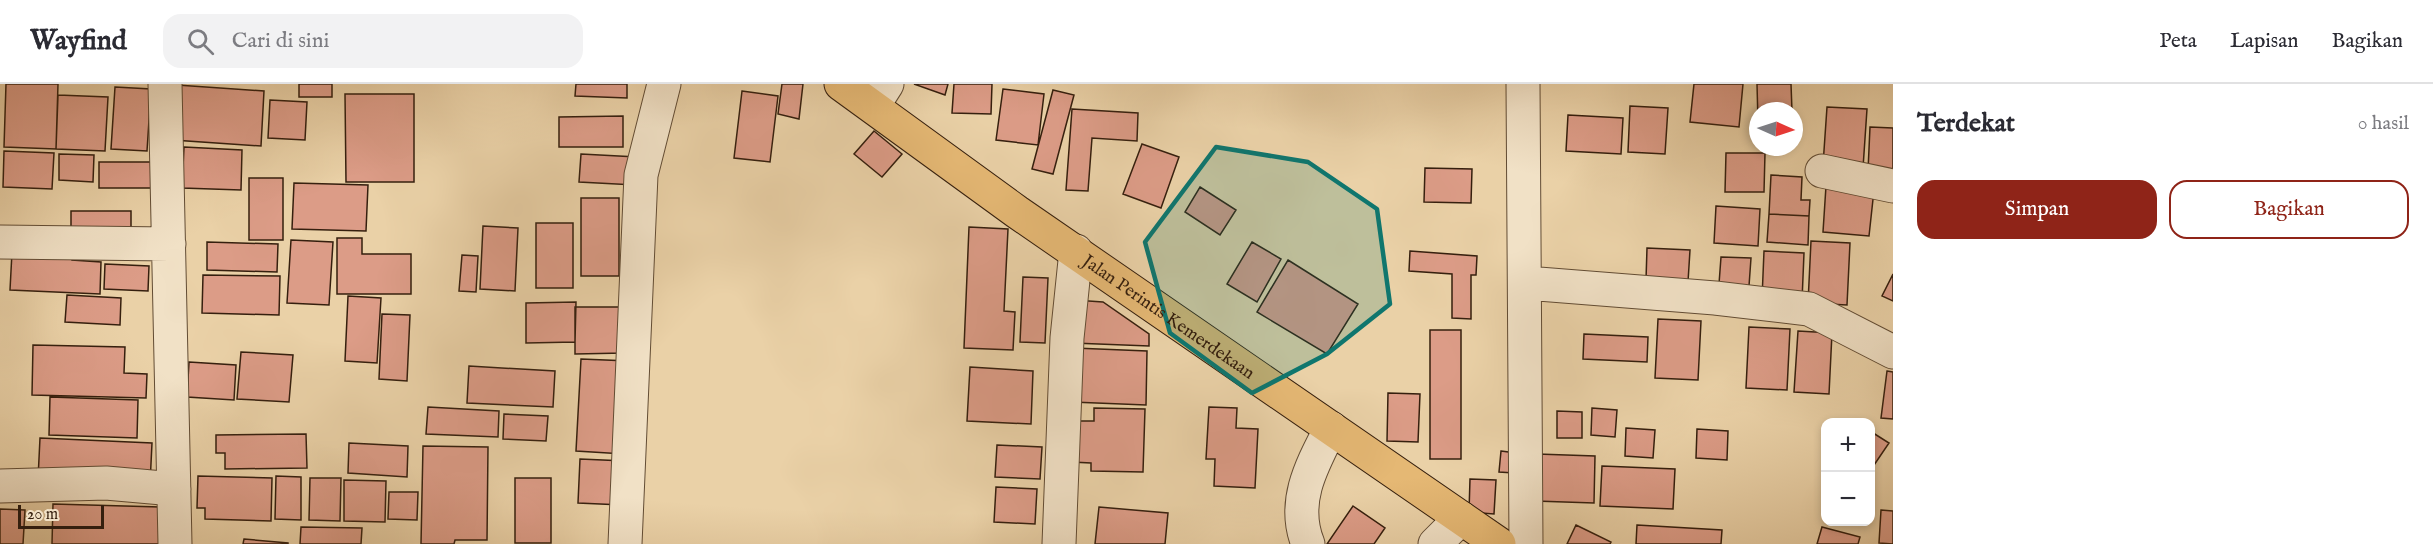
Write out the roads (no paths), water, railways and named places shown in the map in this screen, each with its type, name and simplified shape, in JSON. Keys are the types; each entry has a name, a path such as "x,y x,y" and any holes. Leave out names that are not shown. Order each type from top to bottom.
{"main road":[{"name":"Jalan Perintis Kemerdekaan","path":"841,84 880,95 1076,251 1499,544"}],"street":[{"path":"165,84 175,544"},
{"path":"625,544 641,176 664,84"},
{"path":"1523,84 1526,544"},
{"path":"1822,171 1893,186"},
{"path":"0,242 169,244"},
{"path":"1059,544 1066,338 1076,251"},
{"path":"1526,283 1715,298 1809,309 1851,333 1893,352"},
{"path":"1308,544 1301,509 1306,478 1331,428"},
{"path":"0,486 106,483 174,489"},
{"path":"1435,544 1461,518"}]}
